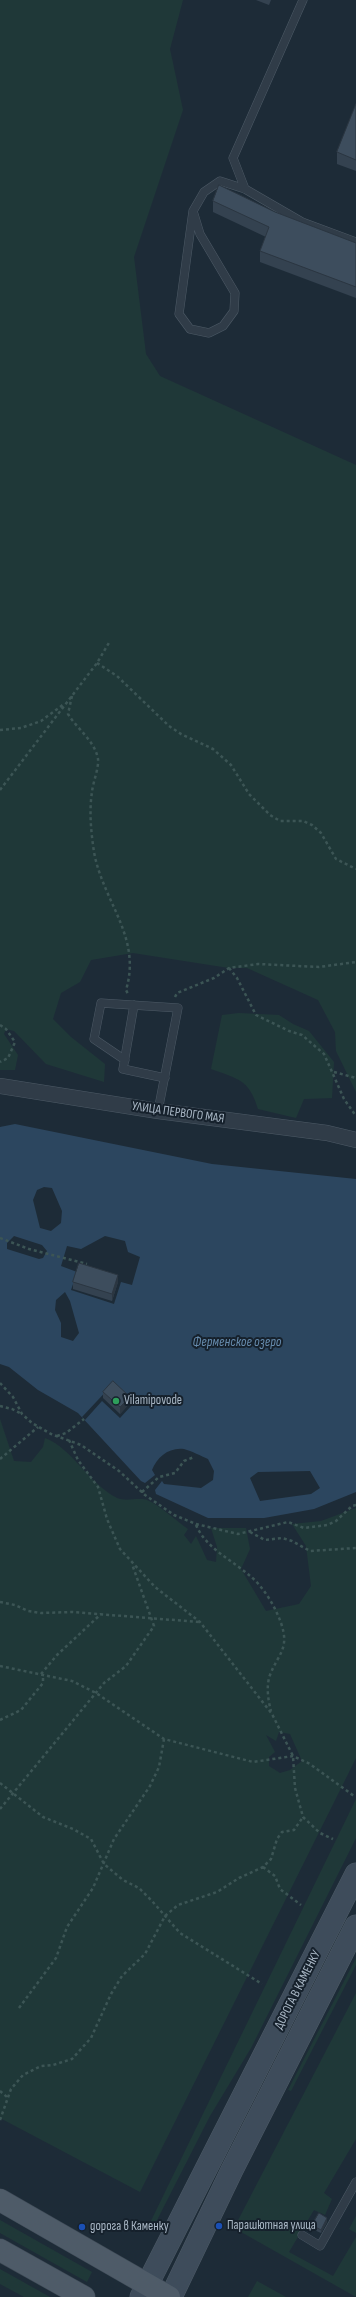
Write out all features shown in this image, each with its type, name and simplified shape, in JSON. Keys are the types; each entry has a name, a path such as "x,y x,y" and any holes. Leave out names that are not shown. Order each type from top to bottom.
{"main road":[{"name":"ДОРОГА В КАМЕНКУ","path":"144,2291 356,1874"},
{"name":"ДОРОГА В КАМЕНКУ","path":"170,2297 232,2170 356,1926"},
{"path":"0,2200 144,2291 170,2297"},
{"path":"0,2250 84,2297"}],"street":[{"name":"УЛИЦА ПЕРВОГО МАЯ","path":"0,1086 158,1111 327,1133 356,1140"}],"lane":[{"path":"245,189 233,158 303,0"},
{"path":"193,211 200,234 235,293 234,312 223,326 209,333 190,329 179,314 193,211 204,192 220,182 245,189 302,222 356,242"},
{"path":"125,1060 94,1039 101,1003 178,1008 158,1111"},
{"path":"134,1005 123,1069 164,1078"},
{"path":"302,2235 320,2246 356,2182"}],"path":[{"path":"0,790 97,663 110,641"},
{"path":"97,663 117,676 169,726 212,750 225,760 236,771 249,794 270,815 280,821 303,821 312,824 321,833 336,859 356,869"},
{"path":"72,696 68,714 74,726 94,747 98,760 90,808 94,853 101,879 116,909 130,946 130,972 126,990 134,1005"},
{"path":"0,730 20,728 41,721 67,702"},
{"path":"169,1008 177,993 214,978 229,968 242,968 258,964 319,967 356,962"},
{"path":"229,968 237,978 256,1015 288,1031 302,1035 324,1054 334,1072 344,1099 356,1116"},
{"path":"0,1025 6,1029 15,1042 8,1058 0,1062"},
{"path":"334,1072 356,1078"},
{"path":"0,1238 41,1252 87,1264"},
{"path":"0,1383 13,1397 22,1414"},
{"path":"0,1406 12,1409 22,1414 38,1427 56,1436 81,1445 119,1471 142,1492 174,1515 196,1524 238,1534 288,1522 304,1528 327,1525 336,1521 352,1506 356,1505"},
{"path":"56,1436 66,1433 84,1418"},
{"path":"0,1459 38,1427"},
{"path":"69,1440 78,1460 98,1487 107,1519 120,1550 155,1588 200,1622 226,1658 272,1714"},
{"path":"142,1492 159,1477 175,1473 184,1461 194,1457"},
{"path":"196,1524 200,1534 208,1544 250,1576 264,1590 281,1623 284,1641 283,1652 270,1675 268,1699 272,1714 293,1756 295,1788 303,1817 320,1833 333,1839"},
{"path":"249,1532 265,1540 282,1538 292,1541 310,1551 356,1548"},
{"path":"0,1809 104,1683 126,1666 154,1626 132,1563"},
{"path":"0,1602 28,1611 41,1613 72,1612 200,1622"},
{"path":"0,1720 21,1710 43,1683 42,1674 57,1655 101,1614"},
{"path":"0,1666 72,1681 96,1693 164,1739 253,1762 293,1756 310,1764 354,1796"},
{"path":"18,2008 56,1958 67,1927 93,1888 114,1840 134,1811 156,1774 164,1739"},
{"path":"0,1783 43,1817 73,1828 91,1839 104,1864 123,1880 139,1888 180,1933 262,1984"},
{"path":"0,2120 11,2089 23,2076 41,2066 53,2065 72,2059 91,2038 122,1976 145,1954 164,1916 178,1905 217,1892 239,1878 263,1867 271,1859 277,1839 282,1832 294,1830 303,1817"},
{"path":"263,1867 275,1876 280,1889 301,1905"},
{"path":"0,2091 8,2097"}],"green space":[{"path":"0,0 183,0 170,49 183,110 134,257 146,354 160,376 356,465 356,1092 336,1051 335,1032 318,1000 247,968 229,968 133,953 91,960 80,982 61,993 53,1019 71,1037 105,1064 104,1082 46,1064 14,1031 6,1029 4,1034 18,1055 15,1070 0,1070"},
{"path":"239,1013 279,1015 293,1024 309,1031 334,1062 332,1098 304,1099 296,1118 258,1109 255,1099 246,1086 235,1078 211,1069 222,1015"},
{"path":"0,1419 14,1461 31,1462 43,1447 45,1438 55,1443 107,1492 124,1500 147,1500 163,1509 188,1529 184,1535 191,1544 196,1536 207,1560 216,1562 217,1547 211,1528 246,1528 250,1549 241,1569 266,1611 299,1604 311,1586 306,1546 292,1524 321,1521 356,1508 356,1758 140,2192 0,2118","holes":["279,1732 290,1734 302,1761 290,1770 280,1773 269,1766 269,1757 275,1752 266,1735 276,1741"]},
{"path":"356,1799 356,1838 251,2048 210,2116 153,2228 149,2225"},
{"path":"356,1958 356,1965 291,2091 288,2090"},
{"path":"356,1993 356,2139 324,2193 332,2199 325,2215 314,2210 289,2252 333,2276 356,2237 356,2297 234,2228"},
{"path":"356,2216 356,2233 349,2229"},
{"path":"0,2220 92,2272 87,2282 0,2233"},
{"path":"0,2269 50,2297 24,2297 0,2284"},
{"path":"257,2281 286,2297 248,2297"}],"water":[{"name":"Ферменское озеро","path":"15,1124 212,1164 356,1179 356,1492 314,1509 264,1518 208,1518 156,1494 155,1490 162,1481 164,1484 201,1488 213,1480 214,1471 208,1459 184,1449 169,1451 160,1457 154,1465 152,1470 155,1475 145,1483 141,1481 78,1413 38,1390 9,1367 0,1364 0,1127","holes":["44,1187 52,1188 62,1211 61,1223 51,1231 40,1228 33,1200 37,1190","14,1236 42,1245 47,1251 43,1258 39,1259 7,1249 7,1243","105,1236 125,1241 128,1252 140,1257 132,1285 121,1282 114,1304 71,1290 77,1272 61,1266 67,1246 81,1249","65,1292 70,1301 79,1333 73,1341 61,1337 61,1323 55,1310 56,1300","310,1471 320,1488 311,1494 260,1501 250,1478 258,1472"]}],"pier":[{"path":"112,1385 132,1405 120,1418 102,1401 85,1420 82,1417"}],"building":[{"path":"356,104 356,160 337,152"},
{"path":"219,185 275,212 356,243 356,287 260,251 269,227 213,201"},
{"path":"79,1263 118,1275 112,1294 73,1282"},
{"path":"113,1381 130,1397 120,1407 103,1392"},
{"path":"319,2213 327,2218 321,2230 312,2225"}],"place":[{"name":"Vilamipovode","path":"116,1401"},
{"name":"Парашютная улица","path":"219,2226"},
{"name":"дорога в Каменку","path":"82,2227"}]}
